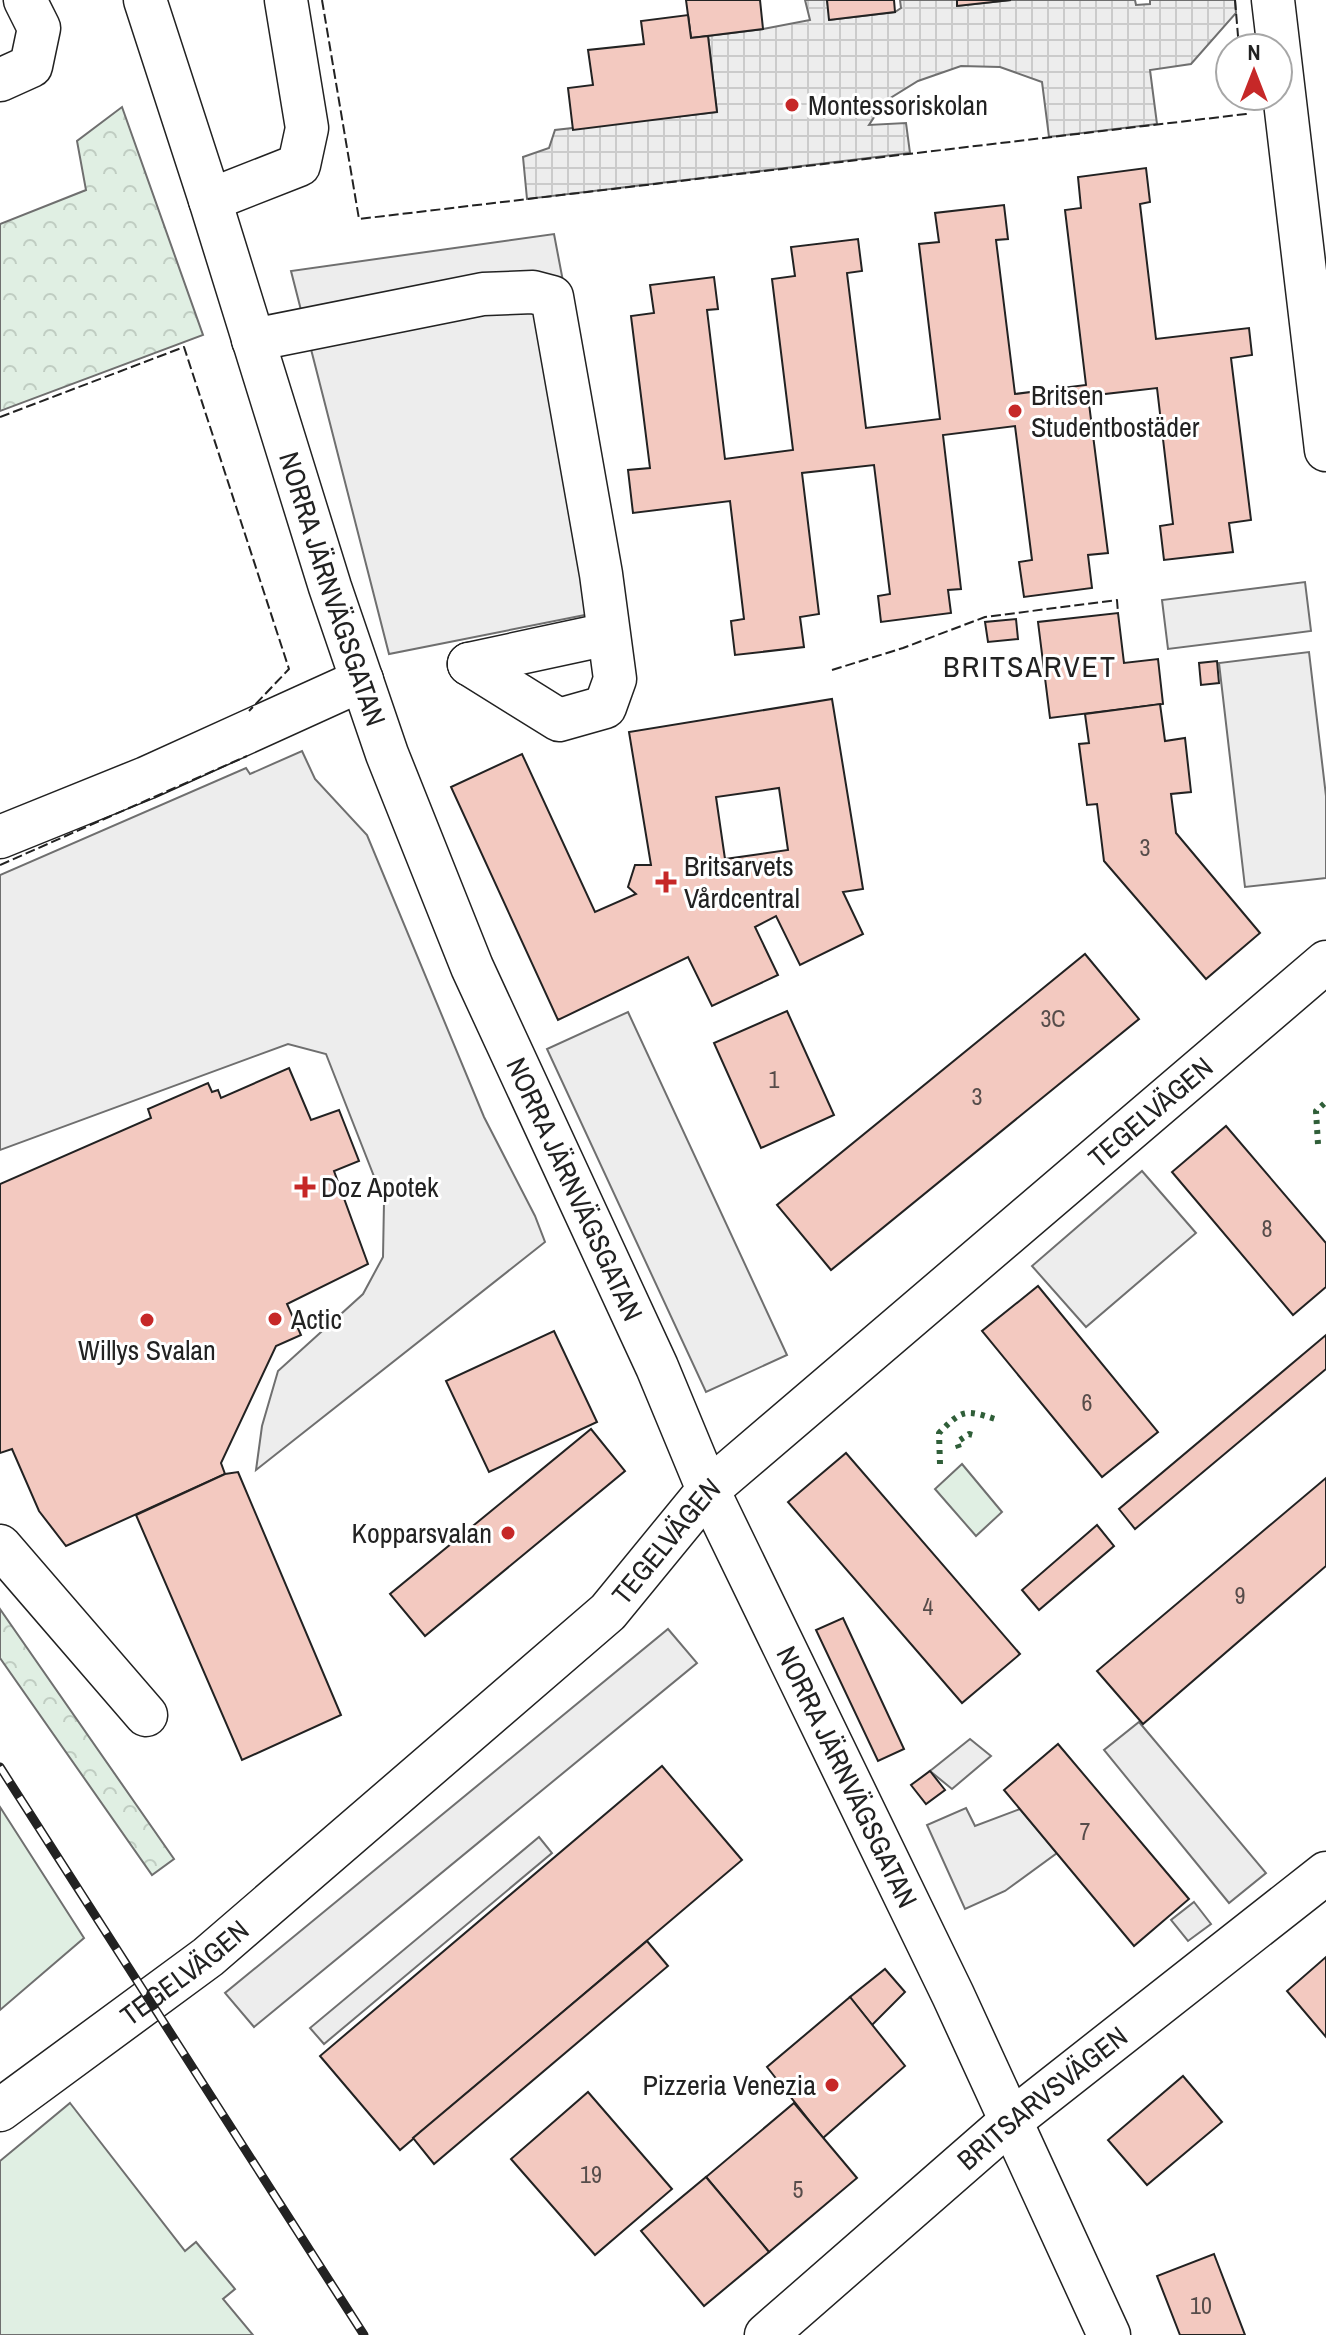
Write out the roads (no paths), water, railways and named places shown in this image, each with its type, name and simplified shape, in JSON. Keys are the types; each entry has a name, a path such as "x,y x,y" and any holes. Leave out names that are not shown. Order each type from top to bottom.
{"street":[{"path":"0,80 31,66 39,28 25,0"},
{"name":"NORRA JÄRNVÄGSGATAN","path":"145,0 330,587 387,754 472,967 657,1367 708,1490 1012,2120 1109,2335"},
{"path":"210,200 299,165 307,128 286,0"},
{"path":"1273,0 1326,450"},
{"path":"253,340 483,294 533,292 552,297 601,574 608,634"},
{"path":"0,837 146,778 362,680"},
{"name":"TEGELVÄGEN","path":"0,2110 208,1957 608,1612 708,1490 1326,962"},
{"path":"0,1546 146,1715"},
{"name":"BRITSARVSVÄGEN","path":"766,2335 1012,2120 1326,1873"}],"railway":[{"path":"0,1767 364,2335"}],"place":[{"name":"Montessoriskolan","path":"792,105"},
{"name":"Britsen Studentbostäder","path":"1015,411"},
{"name":"Britsarvets Vårdcentral","path":"666,882"},
{"name":"Doz Apotek","path":"305,1187"},
{"name":"Actic","path":"275,1319"},
{"name":"Willys Svalan","path":"147,1320"},
{"name":"Kopparsvalan","path":"508,1533"},
{"name":"Pizzeria Venezia","path":"832,2085"}],"district":[{"name":"BRITSARVET","path":"1030,666"}]}
